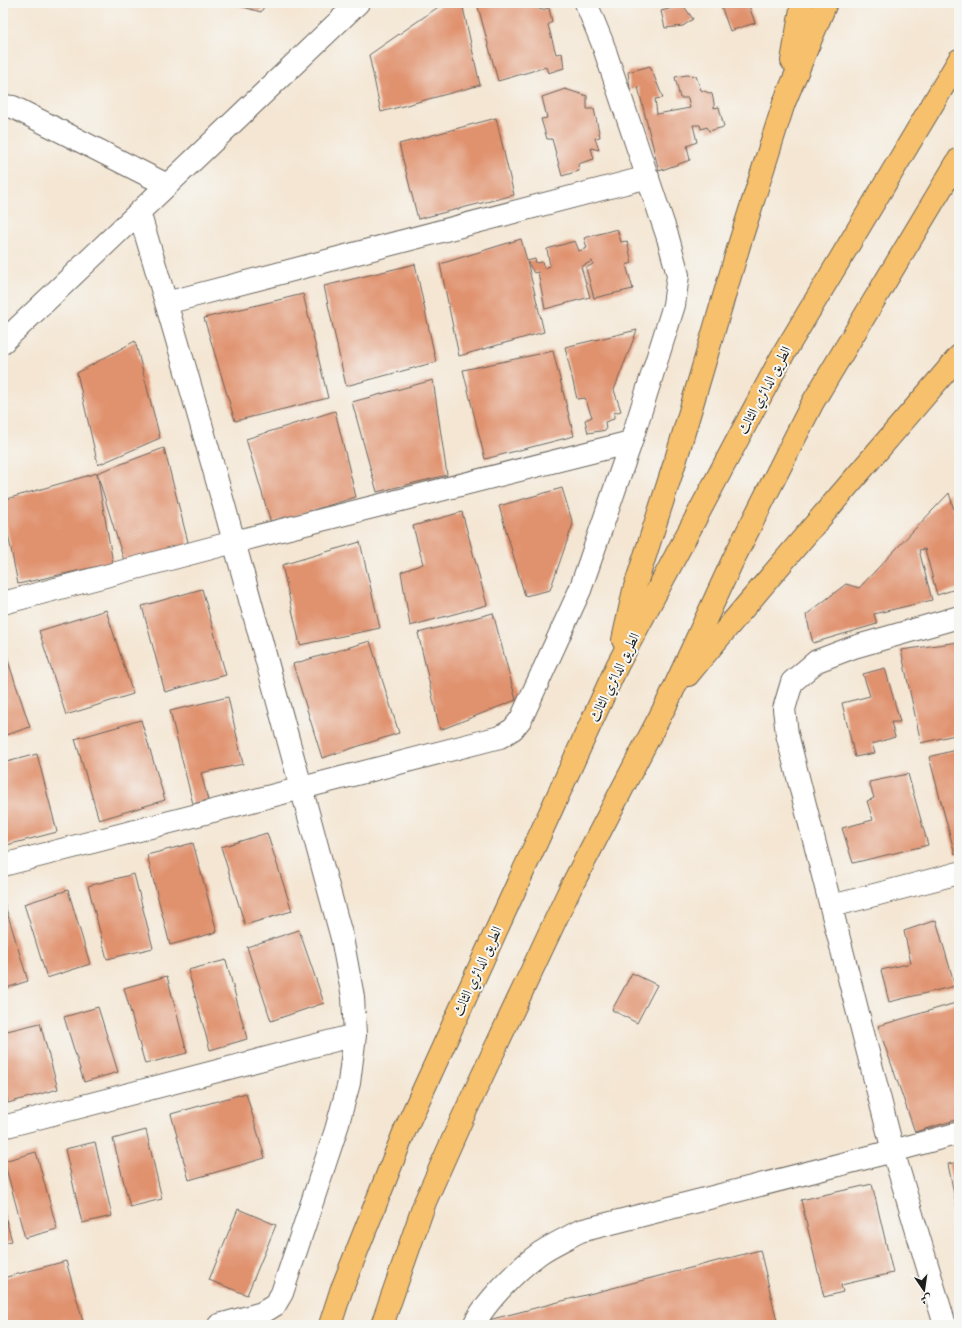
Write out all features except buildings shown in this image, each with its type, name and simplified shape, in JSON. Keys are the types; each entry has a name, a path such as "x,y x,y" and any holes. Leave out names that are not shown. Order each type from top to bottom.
{"highway":[{"path":"784,103 802,3"},
{"path":"617,666 634,590 676,458 740,242 784,103 826,3"},
{"name":"الطريق الدائري الثالث","path":"330,1325 341,1291 405,1130 617,666 781,358 959,60"},
{"path":"382,1325 425,1202 461,1121 570,889 668,699 732,562 813,402 959,159"},
{"path":"668,699 762,586 959,356"}],"street":[{"path":"3,342 358,3"},
{"path":"3,865 500,737 513,729 520,719 580,590 631,442 674,305 678,275 668,238 648,177 602,42 586,3"},
{"path":"3,106 13,107 167,185"},
{"path":"166,303 648,177"},
{"path":"139,212 234,542 342,938 353,997 355,1035 349,1083 336,1130 282,1293 275,1305 262,1313 219,1325"},
{"path":"3,603 234,542 631,442"},
{"path":"945,1325 893,1151 788,734 784,709 792,682 817,661 854,647 959,617"},
{"path":"832,906 959,873"},
{"path":"3,1127 355,1035"},
{"path":"474,1325 485,1308 509,1280 540,1253 580,1231 959,1133"}]}
